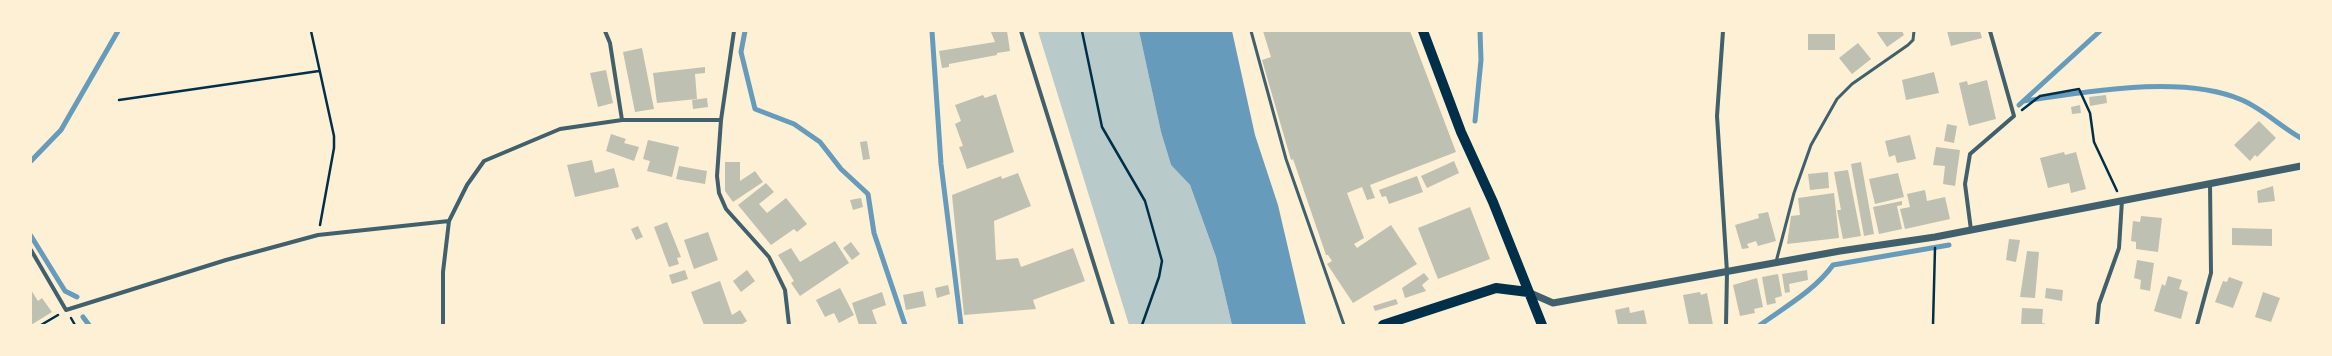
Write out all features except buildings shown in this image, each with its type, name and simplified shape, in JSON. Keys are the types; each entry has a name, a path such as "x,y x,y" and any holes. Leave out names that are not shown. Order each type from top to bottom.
{"main road":[{"path":"1423,31 1461,132 1493,202 1542,325"},
{"path":"1383,325 1496,288 1528,292"}],"street":[{"path":"605,31 610,43 622,120"},
{"path":"734,31 721,120 717,176 719,193 726,209 769,257 785,290 788,325"},
{"path":"1021,31 1113,325"},
{"path":"1723,31 1717,116 1727,272 1726,325"},
{"path":"1971,230 1965,184 1970,154 2014,116 1990,31"},
{"path":"443,325 443,272 449,221 467,185 484,161 560,129 622,120 721,120"},
{"path":"1528,292 1553,303 1971,230 2210,182 2301,166"},
{"path":"2197,325 2211,273 2210,182"},
{"path":"2097,325 2099,304 2119,248 2122,200"},
{"path":"31,250 66,310 226,260 318,235 449,221"}],"lane":[{"path":"1251,31 1286,160 1344,325"},
{"path":"1776,263 1794,193 1811,145 1837,100 1852,84 1908,45 1913,40 1914,31"}],"path":[{"path":"311,31 334,136 334,148 318,235"},
{"path":"1082,31 1102,127 1145,201 1162,261 1159,277 1142,325"},
{"path":"119,100 319,71"},
{"path":"2028,106 2040,96 2078,89 2090,113 2094,142 2122,200"},
{"path":"1933,325 1935,249"},
{"path":"41,325 66,310"}],"shaded area":[{"path":"1038,31 1139,31 1161,132 1171,165 1190,185 1216,257 1232,325 1129,325"}],"water":[{"path":"1139,31 1232,31 1255,135 1278,205 1306,325 1232,325 1216,257 1190,185 1171,165 1161,132"}],"waterway":[{"path":"31,161 61,130 118,31"},
{"path":"745,31 741,52 755,109 794,124 820,142 841,169 868,194 874,233 905,325"},
{"path":"932,31 941,164 961,325"},
{"path":"1475,121 1481,60 1480,31"},
{"path":"2019,105 2100,31"},
{"path":"2024,101 2076,93 2134,87 2191,88 2218,92 2242,100 2257,108 2301,138"},
{"path":"31,236 65,291 77,297"},
{"path":"1760,325 1809,290 1833,265 1949,245"},
{"path":"83,317 89,325"}]}
